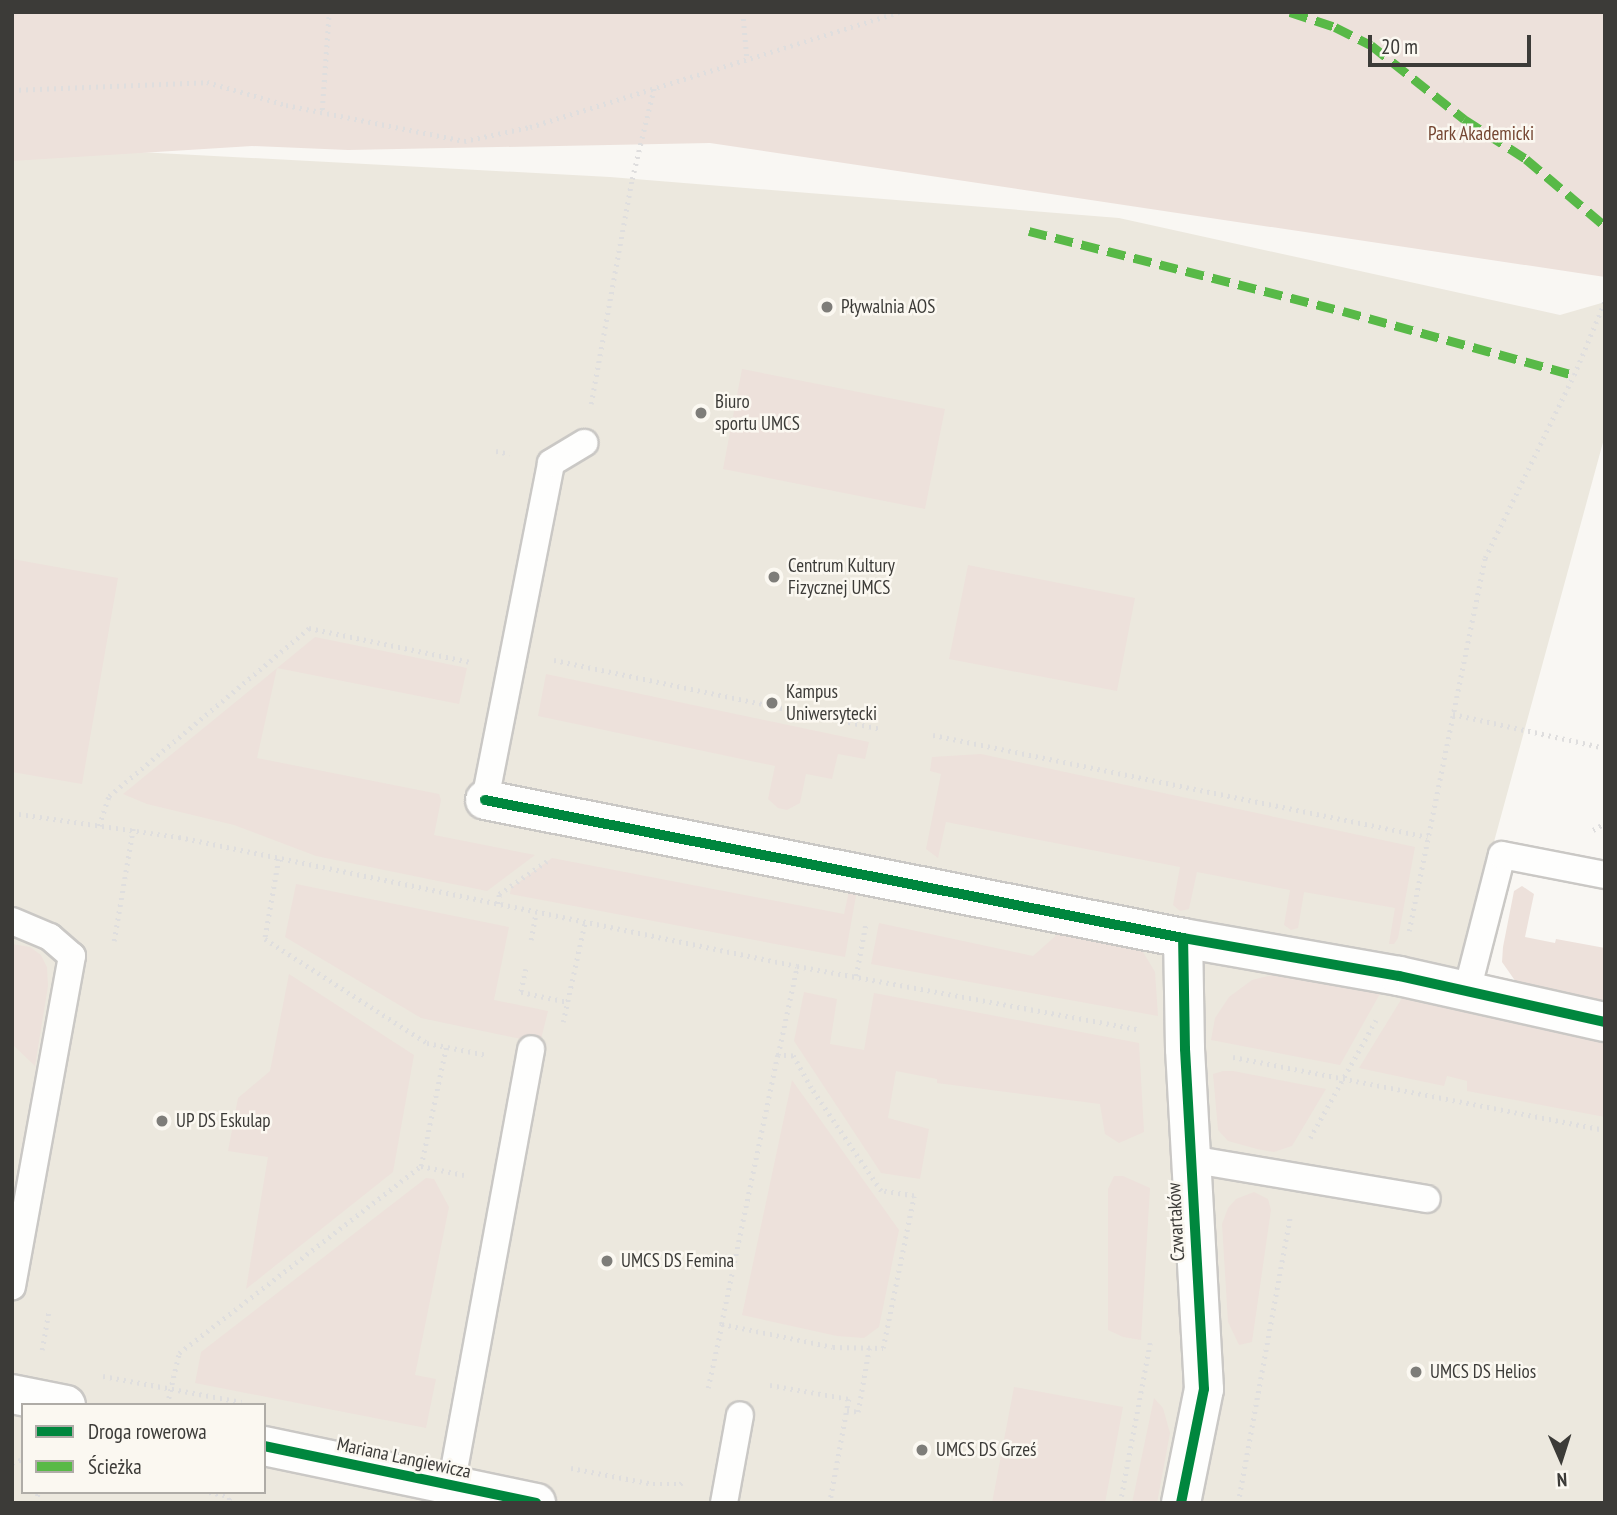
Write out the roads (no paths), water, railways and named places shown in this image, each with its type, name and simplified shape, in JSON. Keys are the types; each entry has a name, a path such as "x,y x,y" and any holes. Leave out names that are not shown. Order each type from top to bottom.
{"street":[{"path":"485,800 1183,938 1399,976 1605,1022"},
{"name":"Czwartaków","path":"1181,1503 1204,1389 1191,1159 1183,938"},
{"path":"12,1394 56,1403"},
{"name":"Mariana Langiewicza","path":"266,1447 536,1503"}],"lane":[{"path":"485,800 551,463 584,443"},
{"path":"1467,991 1502,855 1605,875"},
{"path":"12,921 50,937 72,956 12,1287"},
{"path":"451,1486 530,1057"},
{"path":"1191,1159 1427,1199"},
{"path":"724,1503 740,1415"}],"place":[{"name":"Pływalnia AOS","path":"827,307"},
{"name":"Biuro sportu UMCS","path":"701,413"},
{"name":"Centrum Kultury Fizycznej UMCS","path":"774,577"},
{"name":"Kampus Uniwersytecki","path":"772,703"},
{"name":"UP DS Eskulap","path":"162,1121"},
{"name":"UMCS DS Femina","path":"607,1261"},
{"name":"UMCS DS Helios","path":"1416,1372"},
{"name":"UMCS DS Grześ","path":"922,1450"}],"park label":[{"name":"Park Akademicki","path":"1481,134"}]}
